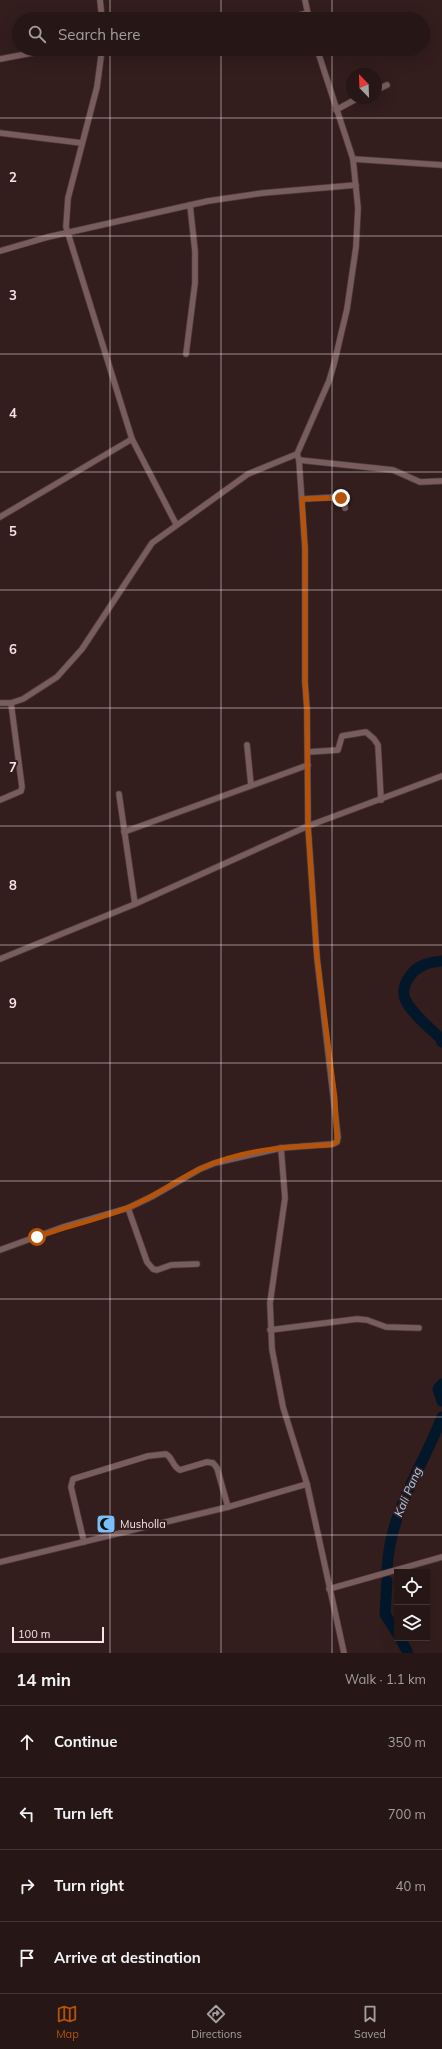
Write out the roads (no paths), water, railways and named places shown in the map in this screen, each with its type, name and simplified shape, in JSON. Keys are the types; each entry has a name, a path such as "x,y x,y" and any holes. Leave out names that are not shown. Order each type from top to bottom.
{"street":[{"path":"100,0 101,12"},
{"path":"305,0 308,12"},
{"path":"0,59 16,56"},
{"path":"101,56 98,87 67,204 67,233 134,442 176,524"},
{"path":"0,1250 63,1227 128,1208 154,1196 200,1169 214,1163 281,1148 333,1144 337,1142 338,1137 317,958 308,826 308,752 305,682 305,548 298,457 329,381 347,309 356,247 356,185 352,159 319,56"},
{"path":"382,88 387,86"},
{"path":"336,110 347,104"},
{"path":"0,133 82,143"},
{"path":"352,159 442,165"},
{"path":"0,251 67,233 234,196 356,185"},
{"path":"186,354 195,282 195,251 190,205"},
{"path":"0,517 134,442"},
{"path":"0,703 11,703 23,699 42,689 57,677 71,662 152,543 176,524 248,474 298,457 394,470 420,482 442,481"},
{"path":"302,499 337,497 344,501 345,508"},
{"path":"0,800 21,791 22,787 11,703"},
{"path":"308,752 338,750 342,736 366,732 378,745 381,800"},
{"path":"247,745 251,785"},
{"path":"124,832 308,765"},
{"path":"0,959 135,904 308,826 442,776"},
{"path":"118,794 135,904"},
{"path":"281,1148 284,1198 270,1303 270,1330 283,1408 307,1484 344,1653"},
{"path":"128,1208 147,1262 153,1269 157,1270 170,1265 197,1264"},
{"path":"270,1330 357,1319 367,1320 386,1327 419,1328"},
{"path":"84,1542 71,1487 73,1479 148,1456 166,1454 170,1456 175,1467 180,1470 207,1462 213,1463 217,1468 228,1507"},
{"path":"0,1562 228,1507 307,1484"},
{"path":"329,1589 442,1557"}],"waterway":[{"name":"Kali Pang","path":"442,961 428,963 415,970 408,979 404,989 405,999 412,1010 440,1038 442,1042"},
{"name":"Kali Pang","path":"442,1384 438,1389 442,1401"},
{"name":"Kali Pang","path":"387,1570 389,1548 400,1509 442,1417"},
{"name":"Kali Pang","path":"387,1581 385,1614 394,1628"},
{"name":"Kali Pang","path":"402,1641 408,1653"}],"place":[{"name":"Musholla","path":"106,1524"}]}
